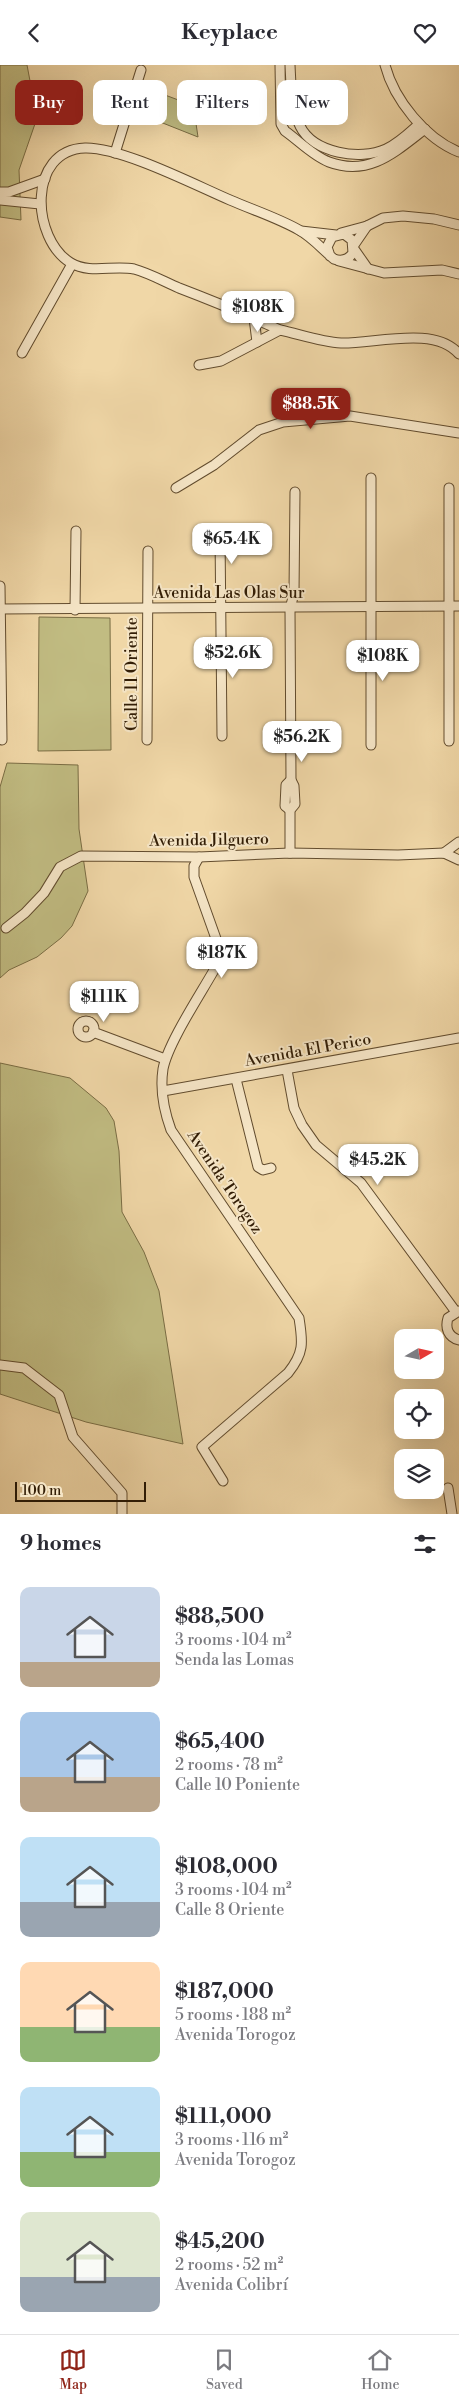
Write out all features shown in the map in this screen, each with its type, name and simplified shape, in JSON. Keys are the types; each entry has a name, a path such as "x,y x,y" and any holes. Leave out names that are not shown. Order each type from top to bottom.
{"street":[{"path":"280,65 281,124 285,131 328,162 359,166 378,163 422,127"},
{"path":"290,65 296,114 300,127 310,138 332,152 360,155 384,150 422,127"},
{"path":"385,65 387,73 407,109 422,127 435,140 459,152"},
{"path":"115,153 141,70"},
{"path":"459,274 442,270 384,273 334,259 300,231 181,179 115,153 94,149 82,148 69,152 57,160 45,179 40,204 46,230 64,258 72,264 91,269 135,270 280,330 340,343 419,338 436,340 453,347 459,355"},
{"path":"0,192 9,192 45,179"},
{"path":"0,200 40,204"},
{"path":"367,226 347,259 334,259 328,252 328,242 337,234 367,226 383,218 402,216 434,219 459,225"},
{"path":"300,231 348,236 368,269"},
{"path":"22,353 72,264"},
{"path":"254,318 257,342"},
{"path":"199,365 220,361 280,330"},
{"path":"176,488 214,465 259,430 283,421 350,416 459,433"},
{"path":"371,478 371,745"},
{"path":"449,488 449,741"},
{"path":"290,853 290,810 285,806 285,795 286,785 291,780 290,609 294,593 295,492"},
{"path":"75,609 76,531"},
{"path":"220,534 222,736"},
{"name":"Calle 11 Oriente","path":"147,740 148,551"},
{"path":"0,586 2,740"},
{"name":"Avenida Las Olas Sur","path":"0,608 290,609 459,606"},
{"path":"444,853 459,842"},
{"name":"Avenida Jilguero","path":"6,928 26,913 44,893 60,867 81,856 199,857 290,853 398,855 444,853 459,860"},
{"name":"Avenida Torogoz","path":"199,857 194,866 194,877 219,947 218,963 165,1059 163,1091 165,1114 171,1130 299,1318 303,1343 293,1367 202,1447 223,1481"},
{"path":"93,1032 165,1059"},
{"name":"Avenida El Perico","path":"163,1091 459,1038"},
{"path":"286,1070 294,1108 307,1132 316,1145 361,1183 457,1311 448,1318 447,1328 451,1336 459,1340"},
{"path":"236,1079 258,1167 263,1170 271,1168"},
{"path":"0,1365 24,1368 59,1395 73,1437 122,1493 122,1514"},
{"path":"448,1488 452,1514"}],"shaded area":[{"path":"0,65 27,65 30,80 15,80 15,125 35,125 19,170 21,220 0,217"},
{"path":"167,96 177,100 177,125 196,125 198,137 167,125"},
{"path":"39,617 110,618 111,750 38,751"},
{"path":"7,763 78,765 79,829 88,891 72,926 61,938 37,957 9,970 0,978 0,787"},
{"path":"0,1063 70,1078 106,1108 114,1121 119,1151 122,1212 144,1252 159,1291 183,1444 86,1422 0,1394"}]}
